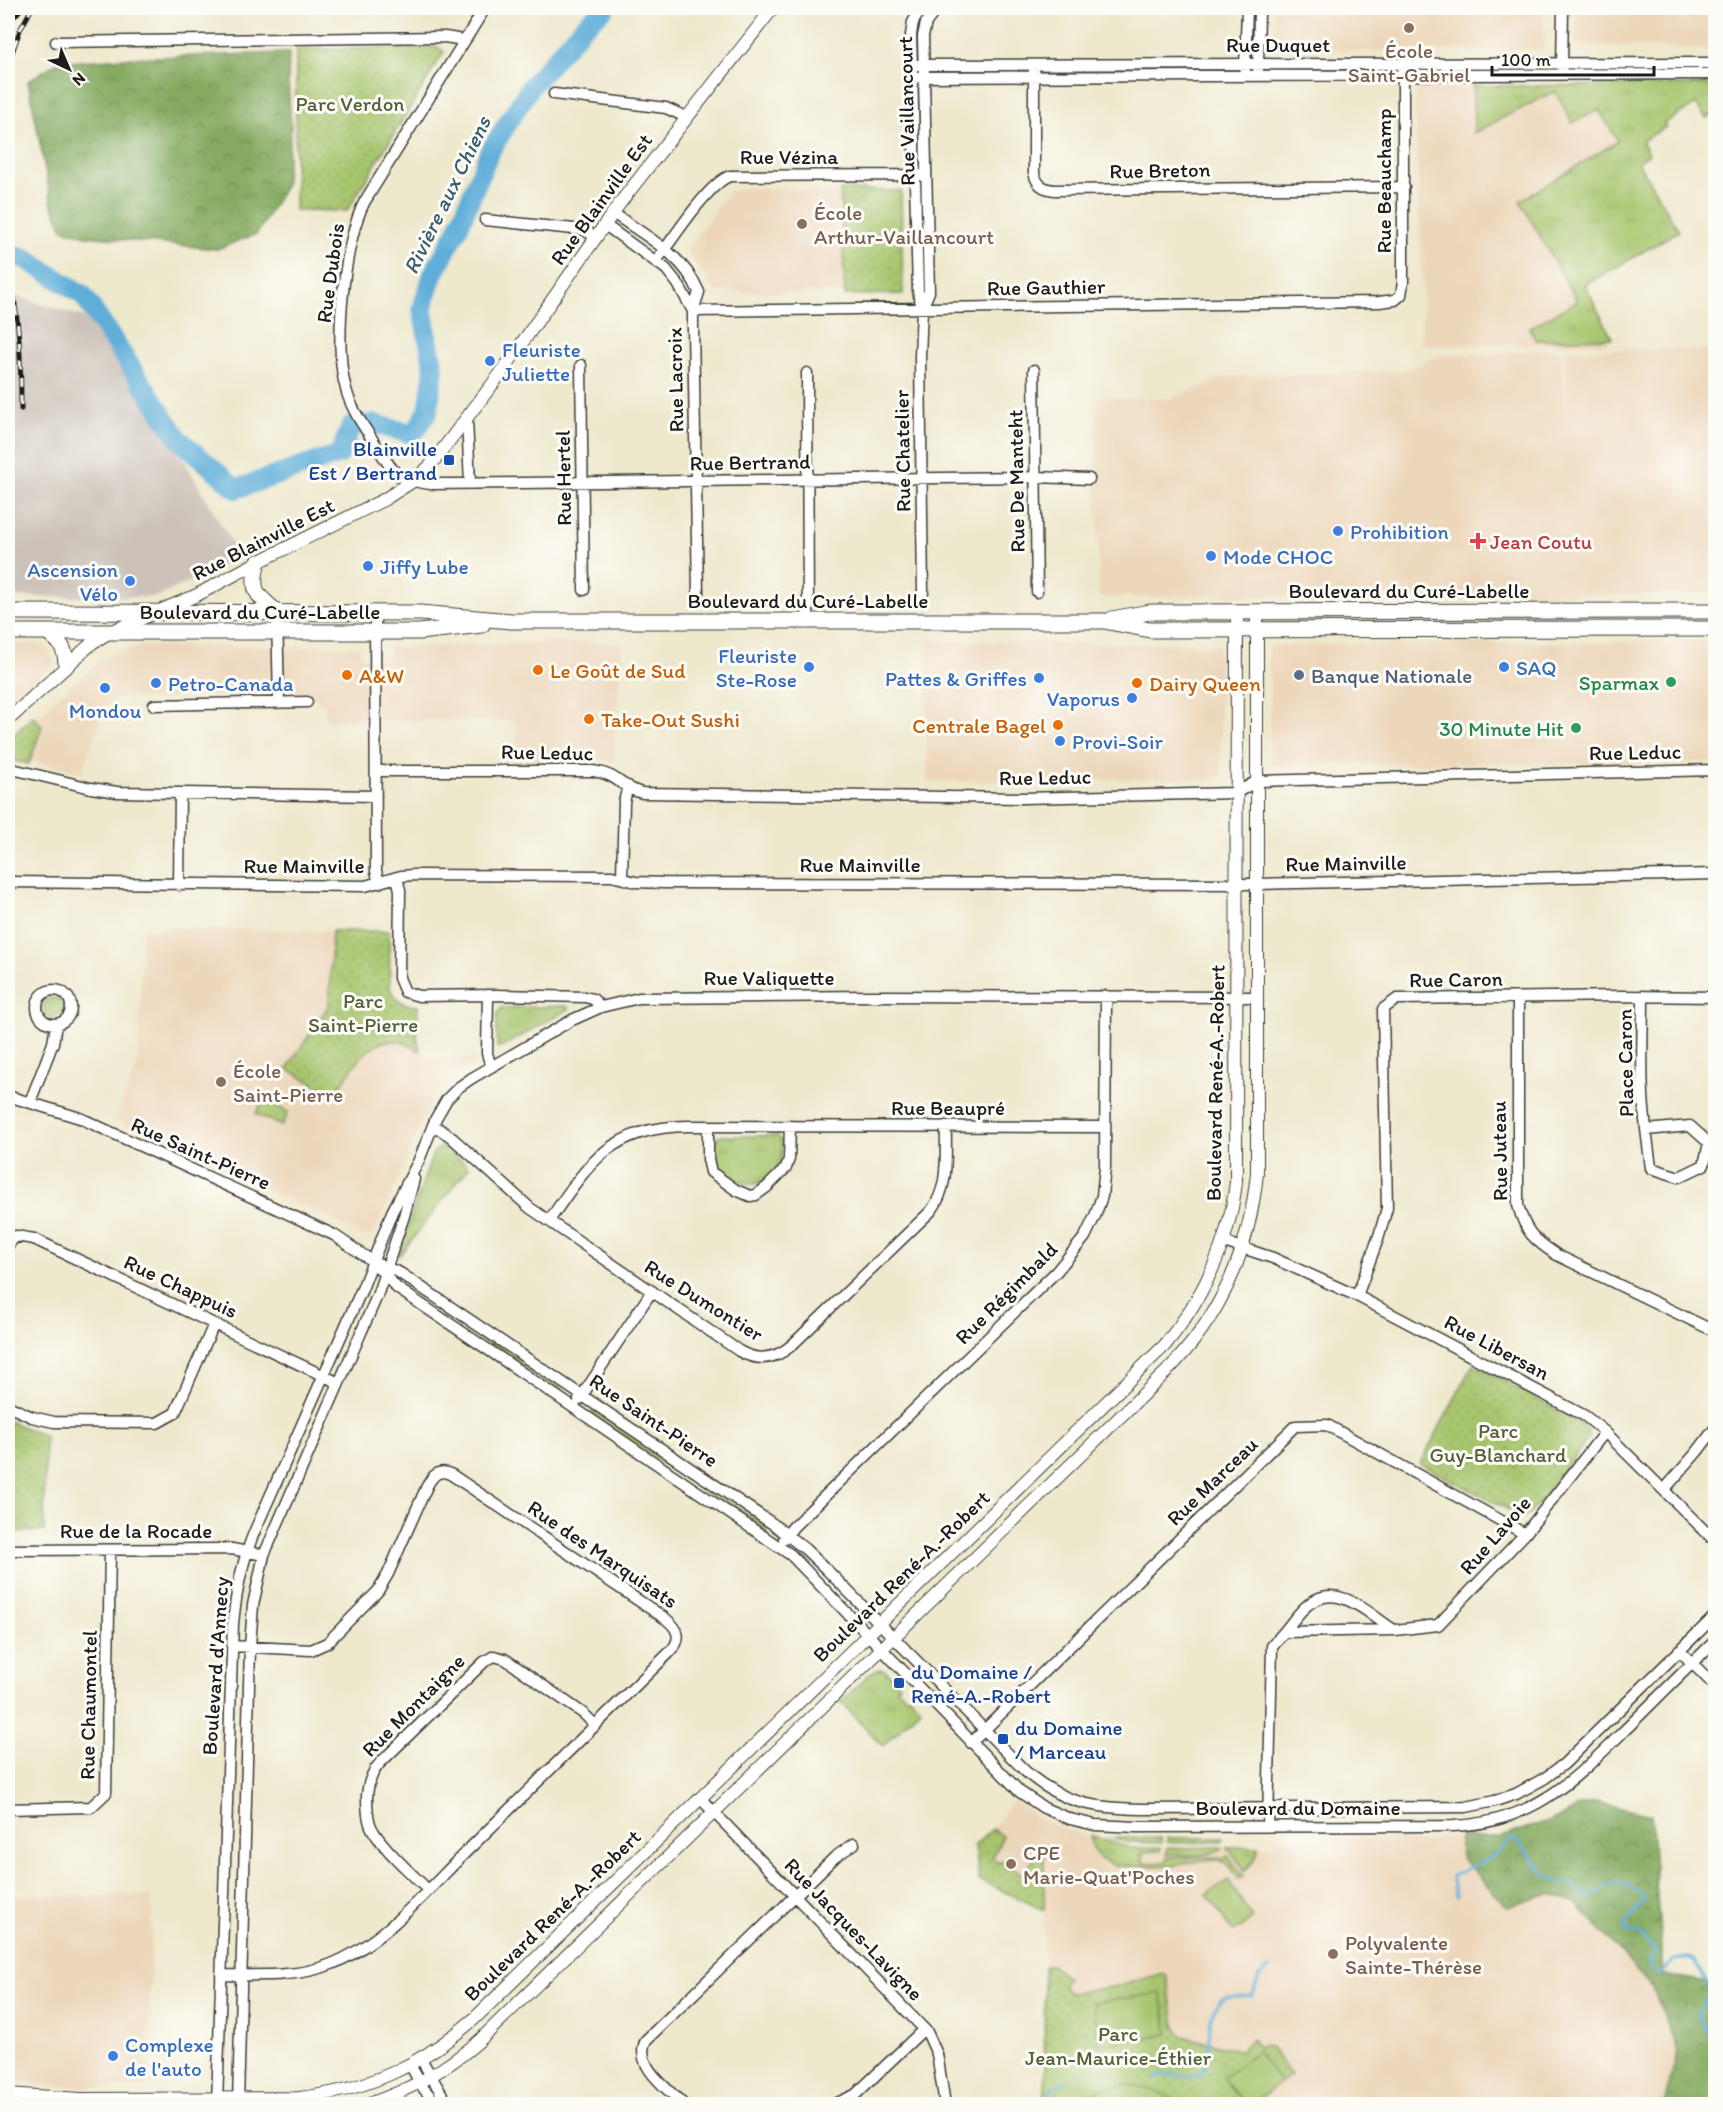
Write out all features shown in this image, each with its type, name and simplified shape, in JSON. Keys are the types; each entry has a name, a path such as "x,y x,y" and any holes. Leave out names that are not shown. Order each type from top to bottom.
{"main road":[{"path":"258,562 253,579 255,591 277,612"},
{"name":"Boulevard du Curé-Labelle","path":"8,612 420,612 511,621 1104,621 1150,612 1716,611"},
{"name":"Boulevard du Curé-Labelle","path":"8,632 419,632 511,621"},
{"name":"Boulevard du Curé-Labelle","path":"1104,621 1150,630 1716,629"},
{"path":"47,632 64,648 66,666"}],"street":[{"name":"Rue Dubois","path":"413,482 395,473 358,417 345,388 340,347 344,287 352,231 365,201 485,8"},
{"name":"Rue Blainville Est","path":"8,720 66,666 110,632 162,612 239,574 413,482 434,462 467,419 604,225 773,8"},
{"name":"Rue Vaillancourt","path":"920,73 912,65 912,26 922,8"},
{"name":"Rue Vaillancourt","path":"922,309 929,292 920,175 920,73 924,29 937,8"},
{"path":"1245,75 1247,8"},
{"path":"1258,75 1259,8"},
{"path":"1561,75 1563,8"},
{"path":"56,42 445,37 463,42"},
{"name":"Rue Beauchamp","path":"1398,299 1402,294 1403,282 1403,62"},
{"name":"Rue Duquet","path":"920,73 1245,63 1716,63"},
{"name":"Rue Duquet","path":"1034,70 1245,75 1716,74"},
{"name":"Rue Breton","path":"1034,70 1034,173 1037,182 1046,189 1404,187"},
{"path":"554,94 666,108 686,117"},
{"name":"Rue Vézina","path":"656,261 709,192 719,182 730,176 920,175"},
{"name":"Rue Lacroix","path":"613,213 665,249 682,264 699,292 693,311 698,593"},
{"path":"485,220 584,230 596,237"},
{"name":"Rue Lacroix","path":"604,225 656,261 675,279 693,311"},
{"name":"Rue Gauthier","path":"693,311 1383,302 1398,299"},
{"name":"Rue Chatelier","path":"922,309 920,356 923,593"},
{"name":"Rue Hertel","path":"581,365 584,590"},
{"name":"Rue De Manteht","path":"1034,370 1037,592"},
{"path":"807,374 808,621"},
{"path":"467,419 470,484"},
{"name":"Rue Bertrand","path":"413,482 470,484 1035,477 1089,479"},
{"path":"110,611 110,632"},
{"name":"Boulevard René-A.-Robert","path":"8,2094 80,2099 217,2102 288,2099 323,2095 364,2085 415,2062 454,2036 474,2019 1165,1345 1186,1318 1204,1288 1224,1242 1233,1206 1237,1170 1237,611"},
{"name":"Boulevard René-A.-Robert","path":"369,2104 420,2083 456,2061 479,2041 1181,1357 1217,1307 1243,1249 1253,1207 1257,1162 1257,611"},
{"path":"161,632 162,612"},
{"path":"277,612 279,703"},
{"path":"375,612 376,871 379,883"},
{"path":"154,705 307,702"},
{"path":"8,768 99,790 376,796"},
{"name":"Rue Leduc","path":"377,771 593,771 610,774 642,792 1023,798 1236,793 1257,781 1716,770"},
{"path":"622,877 624,802 628,786"},
{"path":"179,885 180,793"},
{"name":"Rue Mainville","path":"8,882 365,886 414,875 622,877 636,882 664,883 1257,884 1716,874"},
{"path":"397,878 400,890 399,978 402,990 408,994 419,996 585,997 592,999 601,1007"},
{"path":"488,996 487,1053 491,1067"},
{"name":"Rue Régimbald","path":"778,1546 787,1534 1056,1272 1080,1244 1095,1216 1102,1196 1105,1174 1106,996"},
{"name":"Place Caron","path":"1643,996 1643,1093 1646,1130 1651,1168 1679,1177 1704,1165 1709,1143 1690,1126 1646,1130"},
{"name":"Rue Valiquette","path":"601,1007 631,999 656,997 1257,997"},
{"name":"Rue Caron","path":"1358,1296 1387,1208 1383,1009 1397,999 1716,997"},
{"name":"Rue Juteau","path":"1518,998 1518,1205 1522,1223 1535,1240 1557,1255 1716,1332"},
{"name":"Boulevard d'Annecy","path":"217,2102 232,1646 235,1598 247,1551 392,1212 419,1160 441,1109 464,1083 572,1020 601,1007"},
{"path":"30,1102 52,1043 56,1025"},
{"name":"Rue Saint-Pierre","path":"8,1095 80,1118 334,1235 386,1271 397,1288 778,1546 799,1563 881,1649"},
{"name":"Rue Dumontier","path":"433,1125 450,1136 519,1199 549,1221 745,1354 761,1358 783,1352 934,1208 945,1180 946,1126"},
{"path":"708,1126 708,1159 711,1172 736,1190 752,1196 767,1187 786,1168 789,1159 790,1126"},
{"name":"Rue Beaupré","path":"549,1221 591,1162 610,1148 641,1131 654,1128 708,1126 1105,1127"},
{"name":"Boulevard d'Annecy","path":"238,2102 253,1605 264,1555 377,1296 404,1216 419,1160"},
{"name":"Rue Chappuis","path":"8,1245 16,1236 34,1239 339,1383"},
{"name":"Rue Libersan","path":"1224,1242 1273,1258 1358,1296 1585,1416 1605,1432 1716,1542"},
{"name":"Rue Saint-Pierre","path":"386,1271 400,1273 787,1534 814,1557 894,1637"},
{"path":"573,1408 652,1291"},
{"path":"8,1406 32,1417 54,1422 157,1423 175,1413 214,1324"},
{"name":"Rue Marceau","path":"971,1743 1295,1426 1327,1425 1525,1534"},
{"path":"1664,1490 1716,1426"},
{"name":"Rue Lavoie","path":"1284,1632 1395,1630 1438,1625 1525,1534 1605,1432"},
{"name":"Rue des Marquisats","path":"221,1975 306,1971 341,1959 363,1948 382,1934 428,1890 674,1649 679,1639 676,1628 666,1619 446,1472 437,1473 429,1482 388,1574 378,1591 327,1643 311,1650 232,1646"},
{"name":"Rue de la Rocade","path":"8,1550 223,1549 264,1555"},
{"name":"Rue Chaumontel","path":"8,1809 91,1807 106,1792 110,1550"},
{"path":"1268,1826 1272,1646 1307,1605 1323,1595 1345,1597 1395,1630"},
{"name":"Boulevard du Domaine","path":"894,1637 1034,1778 1056,1794 1077,1803 1105,1808 1131,1809 1466,1806 1495,1801 1516,1794 1545,1778 1572,1757 1716,1614"},
{"name":"Boulevard du Domaine","path":"881,1649 1020,1792 1048,1810 1070,1819 1095,1825 1120,1827 1464,1826 1497,1820 1518,1813 1546,1799 1581,1773 1716,1640"},
{"path":"1679,1650 1716,1687"},
{"name":"Rue Montaigne","path":"428,1890 378,1838 369,1824 368,1785 374,1770 380,1763 484,1662 494,1656 505,1659 584,1714 595,1725"},
{"name":"Rue Jacques-Lavigne","path":"700,1798 924,2029 935,2047 945,2104"},
{"path":"683,2104 645,2064 642,2052 644,2044 795,1895 835,1857 854,1844"},
{"path":"835,2104 855,2095 924,2029"},
{"path":"415,2062 431,2076 444,2097 445,2104"},
{"path":"415,2062 420,2083 437,2104"}],"shaded area":[{"name":"École Saint-Gabriel","path":"1275,8 1544,8 1543,49 1273,52"},
{"path":"1577,8 1715,8 1715,50 1576,44"},
{"path":"1420,88 1635,91 1580,281 1609,344 1422,345 1415,98"},
{"name":"École Arthur-Vaillancourt","path":"743,188 899,194 901,293 715,292 686,250 723,198 730,191"},
{"path":"8,294 104,323 240,557 161,595 152,597 8,597"},
{"path":"1715,349 1715,594 1099,597 1095,398 1170,399 1225,377 1404,371 1438,356 1560,350 1568,437 1566,350"},
{"path":"927,641 1219,645 1221,778 927,782"},
{"path":"1715,641 1715,762 1271,765 1269,645"},
{"path":"622,642 614,761 519,759 516,720 326,721 326,707 311,694 293,692 289,687 268,688 262,693 153,699 123,696 105,707 82,773 8,755 8,745 53,701 103,658 123,649 143,646 359,647 362,658 389,661 390,647"},
{"path":"8,644 40,644 48,648 54,663 8,705"},
{"name":"École Saint-Pierre","path":"143,928 332,931 329,1005 299,1048 334,1095 362,1054 381,1043 393,1041 407,1044 430,1059 477,1058 445,1085 431,1102 372,1235 363,1235 115,1120 138,1064"},
{"name":"Polyvalente Sainte-Thérèse","path":"1013,1800 1035,1816 1060,1828 1130,1848 1273,1847 1278,1838 1408,1838 1410,1842 1432,1842 1435,1838 1459,1837 1461,1857 1576,1903 1653,1989 1678,2051 1664,2104 1045,2104 1044,1910 979,1880 975,1845 993,1827"},
{"path":"152,1895 148,2087 72,2087 8,2081 8,1897"}],"green space":[{"name":"Parc Verdon","path":"438,47 444,52 347,211 295,210 296,50"},
{"path":"289,53 288,83 291,127 285,186 257,234 217,249 86,236 63,229 52,205 28,81 56,63 125,58"},
{"path":"1715,85 1715,113 1706,118 1696,104 1664,123 1666,127 1642,141 1649,154 1638,162 1679,231 1585,285 1612,338 1536,340 1529,328 1577,301 1520,201 1618,141 1599,110 1572,123 1555,91 1474,133 1473,86"},
{"path":"840,190 901,191 903,294 845,295"},
{"path":"33,716 42,726 29,764 8,760 8,740"},
{"name":"Parc Saint-Pierre","path":"332,931 389,931 390,988 401,1002 418,1006 417,1036 420,1051 405,1043 391,1041 379,1043 359,1060 335,1095 287,1069 329,1005"},
{"path":"53,998 60,1001 63,1008 60,1015 53,1018 46,1015 43,1008 46,1001"},
{"path":"567,1006 569,1009 502,1047 497,1047 497,1015 501,1008"},
{"path":"263,1099 288,1112 282,1126 256,1114"},
{"path":"718,1136 733,1138 733,1136 778,1136 782,1143 781,1162 765,1180 746,1184 723,1171 716,1164 715,1142"},
{"path":"441,1147 448,1148 469,1167 399,1256 433,1153"},
{"path":"461,1325 483,1335 562,1388 559,1393"},
{"name":"Parc Guy-Blanchard","path":"1473,1364 1581,1423 1588,1430 1589,1438 1531,1513 1523,1517 1420,1464"},
{"path":"594,1410 769,1528 765,1533 591,1415"},
{"path":"8,1421 45,1436 44,1531 8,1532"},
{"path":"879,1669 886,1671 900,1685 897,1688 906,1697 909,1695 921,1708 883,1746 841,1702 870,1673"},
{"path":"1596,1802 1651,1815 1663,1975 1715,1983 1715,2104 1664,2104 1678,2051 1653,1989 1576,1903 1550,1894 1507,1907 1461,1857 1459,1837 1502,1837 1565,1815 1580,1805"},
{"path":"992,1829 1003,1836 992,1859 1000,1863 1001,1861 1025,1875 1037,1851 1044,1851 1044,1910 979,1880 975,1845"},
{"path":"1090,1836 1130,1848 1161,1848 1161,1851 1143,1852 1143,1863 1166,1862 1167,1857 1218,1857 1223,1859 1228,1856 1244,1876 1239,1879 1226,1863 1214,1859 1171,1866 1115,1866 1100,1859 1094,1851"},
{"path":"1111,1838 1161,1838 1162,1843 1127,1842"},
{"path":"1167,1838 1223,1838 1222,1842 1170,1843 1167,1842"},
{"path":"1222,1847 1216,1852 1202,1855 1167,1854 1167,1848"},
{"path":"1227,1847 1258,1847 1258,1851 1245,1870"},
{"path":"1228,1880 1253,1919 1233,1932 1207,1894"},
{"name":"Parc Jean-Maurice-Éthier","path":"1051,1965 1068,1978 1063,1987 1069,1993 1120,1986 1163,1973 1167,1977 1175,2026 1182,2036 1241,2051 1252,2039 1257,2046 1270,2047 1291,2075 1252,2104 1045,2104 1044,1966"},
{"path":"1161,1993 1168,2034 1100,2045 1093,2003"},
{"path":"1257,2051 1281,2082 1252,2104 1244,2104 1223,2078"},
{"path":"1126,2085 1148,2089 1181,2104 1075,2104 1100,2089"}],"waterway":[{"name":"Rivière aux Chiens","path":"8,254 26,259 83,295 179,439 236,489 340,454 351,426 374,424 409,433 417,429 428,411 434,369 422,309 433,274 458,229 489,153 531,86 584,26 605,8"},
{"path":"1456,1896 1452,1876 1493,1857 1515,1839 1546,1875 1555,1881 1573,1884 1585,1897 1613,1884 1628,1886 1642,1894 1644,1900 1624,1927 1628,1932 1639,1934 1655,1950 1651,1962 1653,1972 1660,1974 1675,1959 1688,1958 1696,1963 1710,1989 1697,2013 1709,2036 1716,2042"},
{"path":"1156,2078 1167,2075 1195,2076 1201,2074 1208,2058 1210,2027 1215,2008 1223,1999 1253,1995 1259,1976 1270,1968"},
{"path":"1046,2104 1053,2088 1067,2081"}],"railway":[{"path":"8,23 22,8"},
{"path":"8,64 20,30 32,8"},
{"path":"8,271 19,339 21,409"}],"place":[{"name":"École Saint-Gabriel","path":"1409,28"},
{"name":"École Arthur-Vaillancourt","path":"802,224"},
{"name":"Fleuriste Juliette","path":"490,361"},
{"name":"Blainville Est / Bertrand","path":"449,460"},
{"name":"Prohibition","path":"1338,531"},
{"name":"Jean Coutu","path":"1478,541"},
{"name":"Mode CHOC","path":"1211,556"},
{"name":"Jiffy Lube","path":"368,566"},
{"name":"Ascension Vélo","path":"130,581"},
{"name":"Fleuriste Ste-Rose","path":"809,667"},
{"name":"SAQ","path":"1504,667"},
{"name":"Le Goût de Sud","path":"538,670"},
{"name":"A&W","path":"347,675"},
{"name":"Banque Nationale","path":"1299,675"},
{"name":"Pattes & Griffes","path":"1039,678"},
{"name":"Sparmax","path":"1671,682"},
{"name":"Petro-Canada","path":"156,683"},
{"name":"Dairy Queen","path":"1137,683"},
{"name":"Mondou","path":"105,688"},
{"name":"Vaporus","path":"1132,698"},
{"name":"Take-Out Sushi","path":"589,719"},
{"name":"Centrale Bagel","path":"1058,725"},
{"name":"30 Minute Hit","path":"1576,728"},
{"name":"Provi-Soir","path":"1060,741"},
{"name":"École Saint-Pierre","path":"221,1082"},
{"name":"du Domaine / René-A.-Robert","path":"899,1683"},
{"name":"du Domaine / Marceau","path":"1003,1739"},
{"name":"CPE Marie-Quat'Poches","path":"1011,1864"},
{"name":"Polyvalente Sainte-Thérèse","path":"1333,1954"},
{"name":"Complexe de l'auto","path":"113,2056"}]}
